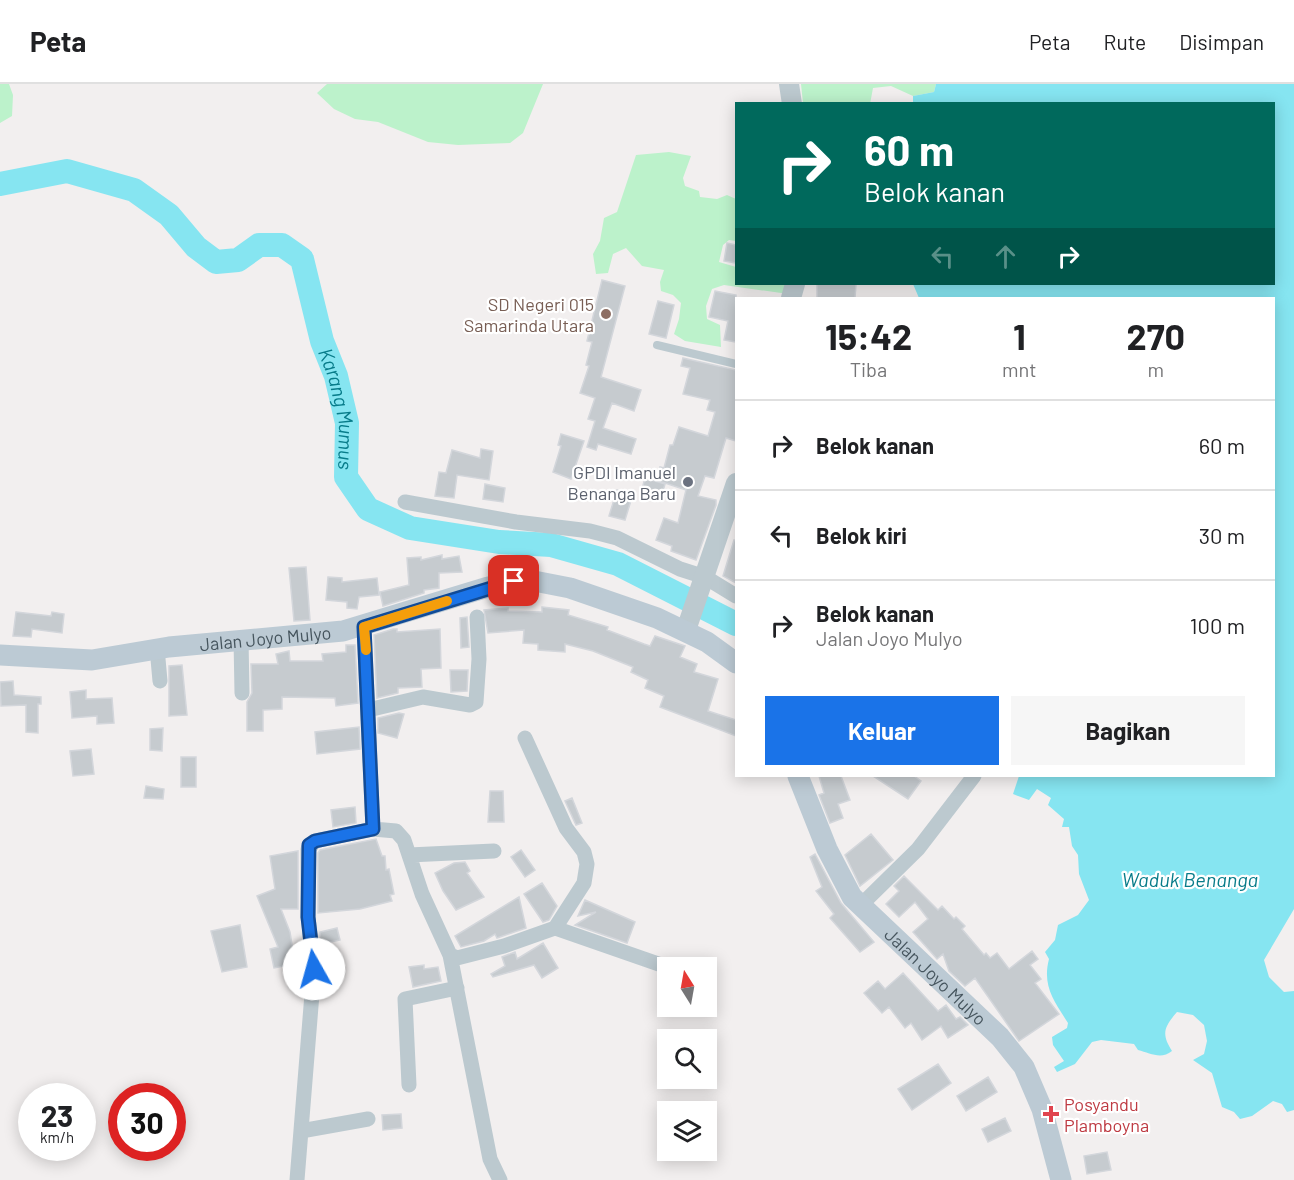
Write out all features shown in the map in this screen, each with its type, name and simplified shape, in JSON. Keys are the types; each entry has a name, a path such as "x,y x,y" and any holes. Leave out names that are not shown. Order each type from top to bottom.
{"main road":[{"name":"Jalan Joyo Mulyo","path":"0,655 92,660 157,648 343,631 364,627 488,588 529,580 570,588 689,624 735,662"},
{"name":"Jalan Joyo Mulyo","path":"798,777 846,888 860,906 1013,1051 1033,1085 1042,1109 1061,1180"}],"street":[{"path":"789,84 792,102"},
{"path":"689,624 735,486"},
{"path":"405,502 516,522 590,531 618,538 735,595"},
{"path":"368,710 423,697 470,705 476,702 479,658 477,617"},
{"path":"364,627 373,829"},
{"path":"241,639 242,693"},
{"path":"157,648 160,681"},
{"path":"525,738 566,828 584,852 587,864 584,883 555,928"},
{"path":"860,906 918,849 973,777"},
{"path":"297,1180 314,969 308,917 308,849 315,841 373,829 396,831 404,840 422,894 450,956 490,1159 500,1180"},
{"path":"409,855 494,851"},
{"path":"450,956 457,958 485,951 555,928 657,963"},
{"path":"409,1085 405,999 457,988"},
{"path":"301,1131 368,1119"}],"lane":[{"path":"657,345 735,364"}],"green space":[{"path":"0,84 9,84 13,95 12,116 0,123"},
{"path":"327,84 543,84 523,133 510,143 458,145 428,142 378,122 355,119 334,109 317,93"},
{"path":"801,84 936,84 934,92 913,96 891,86 873,88 870,102 803,102"},
{"path":"669,152 691,156 683,178 685,186 699,191 700,197 717,199 727,195 735,199 735,241 729,240 723,245 719,262 735,267 735,285 792,285 788,294 724,285 712,289 706,306 707,319 720,325 721,347 685,341 674,334 681,303 673,295 661,291 660,282 664,270 642,266 626,248 613,254 608,273 596,274 593,254 600,241 604,218 617,212 636,155"}],"water":[{"name":"Waduk Benanga","path":"936,84 1294,84 1294,909 1264,960 1269,977 1284,992 1294,991 1294,1110 1287,1112 1282,1104 1273,1101 1252,1116 1240,1119 1234,1112 1222,1107 1212,1073 1193,1060 1204,1054 1207,1041 1204,1025 1193,1015 1177,1012 1165,1031 1166,1040 1172,1051 1168,1054 1155,1055 1138,1050 1134,1044 1101,1040 1092,1042 1075,1064 1057,1072 1054,1067 1064,1061 1053,1045 1052,1037 1067,1028 1068,1023 1058,1008 1048,985 1049,959 1045,952 1055,940 1058,925 1078,915 1089,900 1079,874 1078,855 1072,846 1069,827 1062,827 1064,819 1048,805 1051,798 1037,789 1029,800 1013,794 1019,777 1275,777 1275,297 919,297 913,285 1275,285 1275,102 913,102 913,96 934,92"}],"building":[{"path":"727,243 735,245 735,263 724,261"},
{"path":"602,280 625,286 601,377 641,390 634,411 612,403 603,428 636,439 631,454 598,444 596,450 587,447 595,421 588,419 595,398 580,393 589,366 586,365 592,342 587,341"},
{"path":"817,285 856,285 855,297 817,297"},
{"path":"715,291 736,295 735,342 724,340 728,321 709,317"},
{"path":"658,301 674,305 666,338 649,334"},
{"path":"683,358 735,370 735,441 726,438 714,478 705,476 698,496 716,500 716,505 696,560 671,551 672,546 656,540 664,518 678,523 686,490 656,480 660,467 664,468 670,445 673,445 679,427 708,436 715,412 707,410 710,400 683,394 690,368 681,366"},
{"path":"561,434 584,441 571,479 553,472 561,446 558,445"},
{"path":"481,449 493,451 489,480 457,475 454,498 435,496 439,472 446,473 452,450 480,458"},
{"path":"645,478 665,484 662,495 642,489"},
{"path":"485,484 505,488 503,502 483,499"},
{"path":"617,490 633,494 625,520 609,516"},
{"path":"734,540 735,582 723,576"},
{"path":"442,555 442,559 459,556 462,572 439,573 439,588 424,590 424,593 383,606 380,592 409,585 407,558 421,557 421,560"},
{"path":"306,567 310,620 294,621 289,568"},
{"path":"328,577 342,578 342,582 377,578 379,595 359,597 357,609 347,608 347,602 326,600"},
{"path":"542,607 569,610 568,615 608,627 607,630 650,646 655,636 685,646 680,657 697,664 694,672 718,679 708,711 735,720 735,736 660,707 664,696 645,688 648,680 631,672 633,667 593,651 565,644 565,652 538,650 538,644 523,643 524,630 488,633 484,610 508,608 508,611 542,612"},
{"path":"16,612 51,616 52,612 64,614 62,633 32,629 31,637 13,636"},
{"path":"467,617 469,647 461,648 460,618"},
{"path":"397,629 397,632 440,629 441,668 421,669 422,687 398,688 398,693 377,698 374,635"},
{"path":"346,645 355,645 358,703 336,706 335,698 282,697 282,709 263,710 263,731 247,731 247,702 252,693 251,664 278,664 276,654 289,651 290,661 323,661 322,654 346,652"},
{"path":"182,665 187,715 169,716 169,666"},
{"path":"450,670 468,670 467,691 451,692"},
{"path":"13,681 14,695 41,697 41,704 38,704 38,733 26,732 26,705 1,706 0,682"},
{"path":"86,690 86,699 112,698 114,723 97,724 97,716 72,718 70,692"},
{"path":"404,714 397,738 378,733 378,718"},
{"path":"359,727 360,749 317,754 315,732"},
{"path":"163,728 162,751 150,750 150,729"},
{"path":"91,749 94,774 73,776 70,751"},
{"path":"181,757 196,757 196,787 181,787"},
{"path":"819,777 841,777 850,800 838,804 843,818 830,823 819,795 824,793"},
{"path":"875,777 915,777 921,781 908,799"},
{"path":"146,786 164,789 163,799 144,798"},
{"path":"490,791 503,791 504,822 488,822"},
{"path":"572,798 582,823 576,825 565,801"},
{"path":"355,807 356,823 333,827 331,810"},
{"path":"871,834 893,860 860,886 845,855"},
{"path":"376,839 382,856 385,856 386,870 389,869 394,894 390,895 392,901 360,909 318,913 318,853 320,850"},
{"path":"521,850 535,870 525,877 511,857"},
{"path":"298,851 298,909 281,909 290,932 295,964 274,968 270,949 278,947 257,896 275,889 270,856"},
{"path":"815,854 841,903 874,942 860,952 830,918 834,914 816,891 822,887 810,857"},
{"path":"465,862 470,871 467,873 484,897 456,910 443,891 435,873 454,863"},
{"path":"904,876 938,910 942,906 954,919 956,917 965,926 962,929 984,955 986,953 990,958 997,953 1009,969 1032,951 1038,959 1030,965 1041,979 1035,983 1059,1014 1019,1041 975,978 965,986 949,971 943,954 937,959 913,932 928,919 915,902 899,917 886,904 899,891 894,886"},
{"path":"542,883 557,906 549,920 543,922 524,894"},
{"path":"519,897 526,928 497,938 495,934 484,941 461,947 455,936"},
{"path":"585,900 635,922 627,943 575,925 596,912 578,916"},
{"path":"240,925 247,967 222,972 211,931"},
{"path":"337,928 340,940 321,944 320,932"},
{"path":"543,943 558,968 542,978 534,965 493,977 491,974 505,966 502,957 515,952 517,959"},
{"path":"424,965 424,969 438,967 441,981 413,987 409,967"},
{"path":"903,973 938,1011 946,1005 956,1019 960,1017 968,1025 948,1038 941,1026 922,1040 911,1023 905,1028 889,1007 882,1013 864,993 878,981 885,989"},
{"path":"938,1064 951,1083 912,1110 898,1089"},
{"path":"988,1077 997,1092 966,1111 957,1096"},
{"path":"401,1114 402,1128 383,1130 382,1115"},
{"path":"1005,1118 1011,1131 988,1142 982,1129"},
{"path":"1107,1152 1111,1170 1087,1174 1084,1156"}],"waterway":[{"name":"Karang Mumus","path":"0,184 67,171 134,190 169,215 196,247 216,262 238,260 259,245 282,245 302,259 322,341 336,376 347,423 346,477 368,509 410,528 499,542 551,545 618,564 735,623"}],"slow traffic":[{"path":"366,650 364,627 447,601"}],"place":[{"name":"SD Negeri 015 Samarinda Utara","path":"606,314"},
{"name":"GPDI Imanuel Benanga Baru","path":"688,482"},
{"name":"Posyandu Plamboyna","path":"1051,1114"}],"route":[{"path":"314,969 308,917 309,845 315,841 373,829 364,627 514,581"}]}
